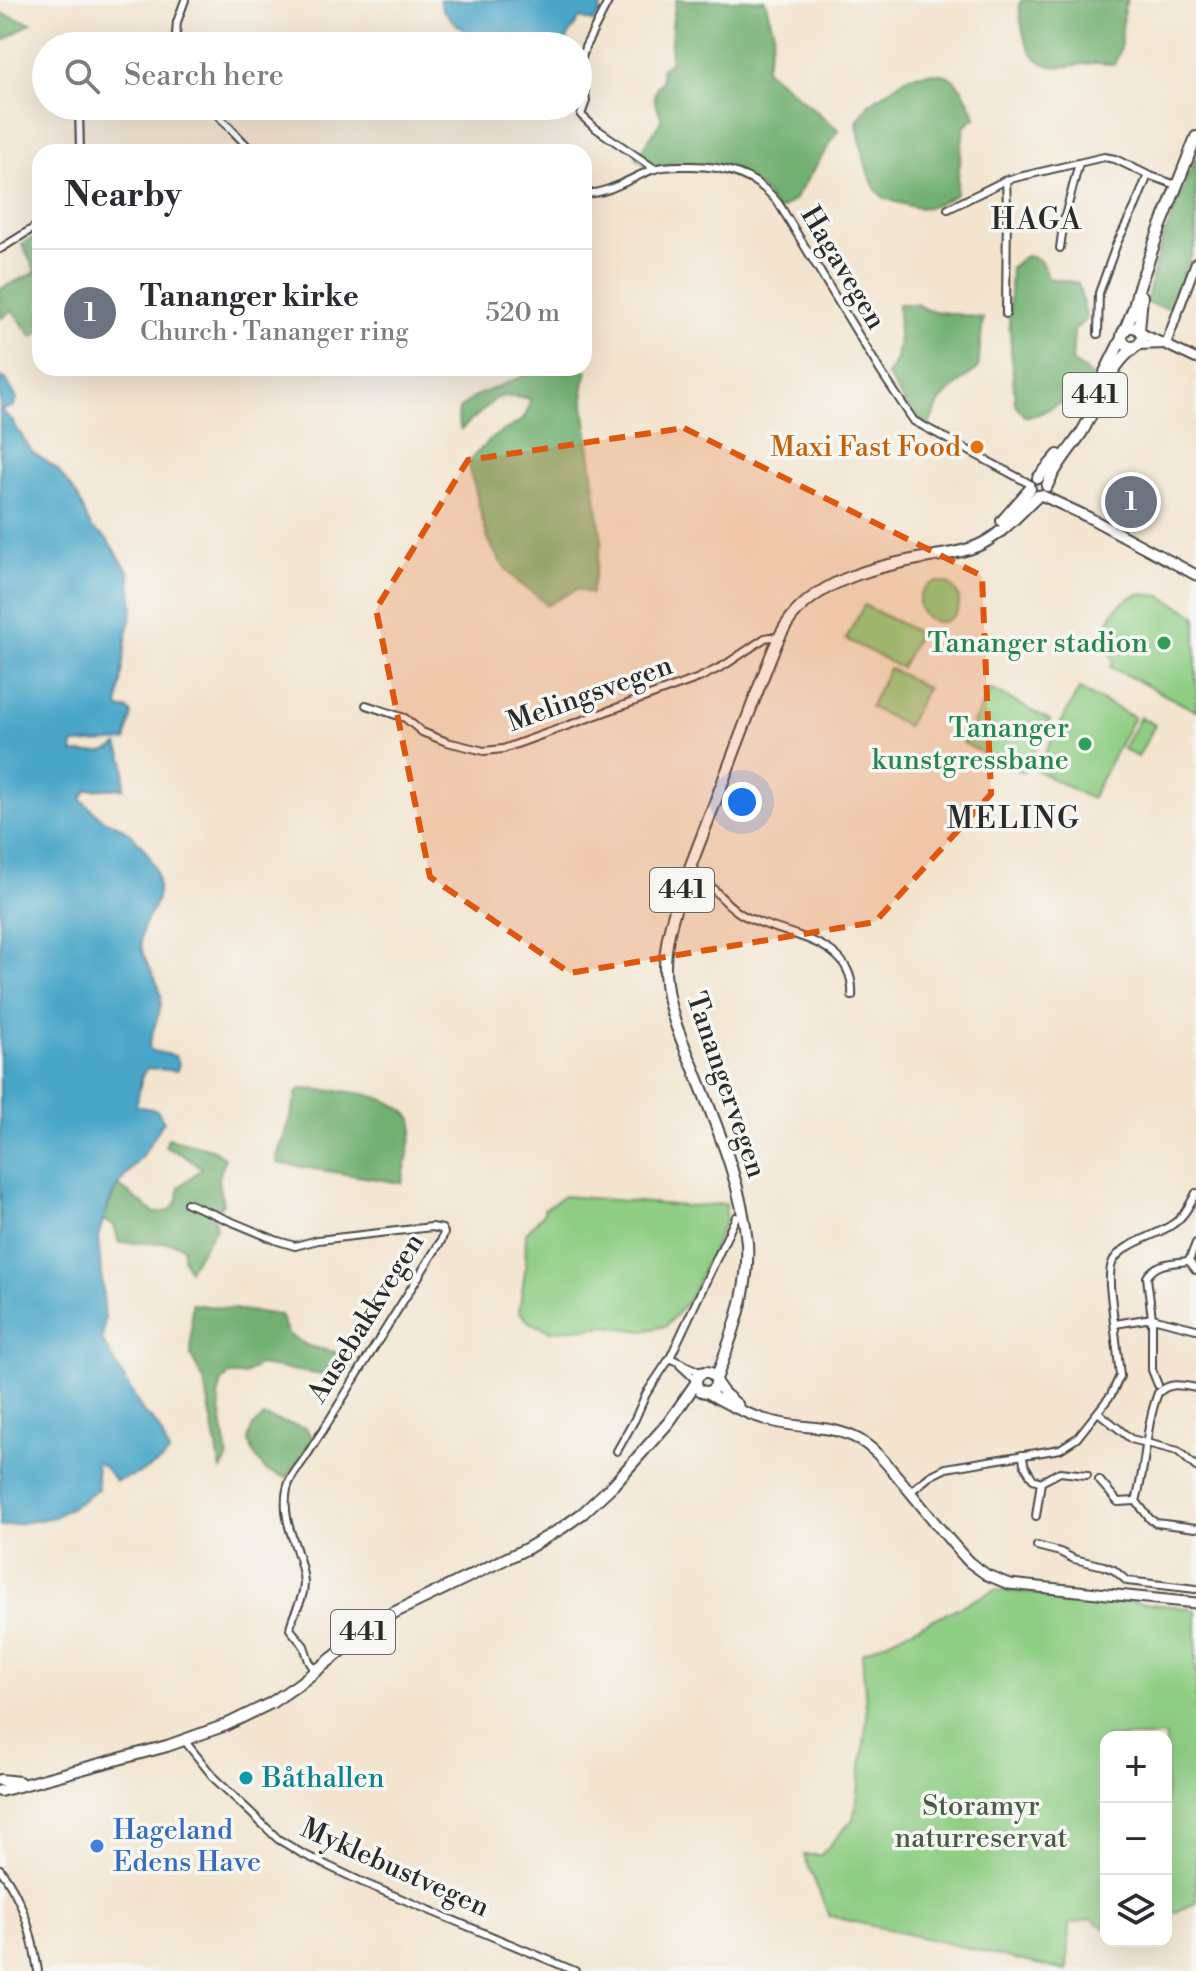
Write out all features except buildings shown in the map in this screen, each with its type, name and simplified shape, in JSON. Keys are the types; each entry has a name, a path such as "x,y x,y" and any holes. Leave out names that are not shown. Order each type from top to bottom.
{"main road":[{"name":"Tanangervegen","path":"1039,488 1079,427 1123,335 1196,137"},
{"name":"Tanangervegen","path":"1140,331 1142,280"},
{"name":"441","path":"1132,327 1140,331 1142,337 1137,346 1128,346 1123,335 1132,327"},
{"name":"Tanangervegen","path":"716,1380 745,1284 747,1246 741,1204 727,1156 673,1015 665,982 665,965 668,932 678,899 779,638 793,615 830,585 858,574 929,557 961,546 990,531 1039,488 1057,467 1083,430 1114,367 1137,346"},
{"path":"1039,488 1196,575"},
{"name":"Tanangervegen","path":"0,1791 117,1761 184,1740 253,1713 287,1693 385,1617 528,1548 575,1519 613,1485 702,1382 735,1321"},
{"path":"750,1414 733,1401 712,1373 702,1382 730,1406 750,1414 781,1424 823,1427 861,1441 880,1456 969,1562 998,1580 1031,1587 1196,1603"},
{"name":"Tanangervegen","path":"0,1780 25,1783"}],"street":[{"path":"176,32 185,0"},
{"path":"592,33 609,0"},
{"path":"79,120 80,144"},
{"path":"222,120 245,144"},
{"path":"586,120 655,169"},
{"path":"948,209 1006,180 1109,157 1176,185"},
{"path":"1060,248 1079,163"},
{"name":"Hagavegen","path":"592,193 671,165 720,168 736,172 767,189 914,421 1039,488"},
{"path":"1098,334 1099,293 1117,243 1148,175"},
{"path":"1006,180 1006,314"},
{"path":"0,249 32,229"},
{"path":"1166,344 1196,262"},
{"path":"1140,331 1196,359"},
{"path":"1137,346 1166,344"},
{"name":"Melingsvegen","path":"366,705 405,718 422,732 463,747 484,751 503,749 699,678 765,638 779,638"},
{"path":"691,867 744,916 809,939 836,954 849,971 853,984 852,996"},
{"path":"910,1492 946,1468 1060,1449 1077,1438 1111,1395 1120,1376 1110,1286 1113,1260 1124,1250 1179,1220 1196,1193"},
{"name":"Ausebakkvegen","path":"187,1203 295,1246 318,1240 432,1227 442,1229 444,1233 288,1486 286,1515 303,1572 304,1589 290,1629 304,1646 315,1671"},
{"path":"617,1451 646,1394 670,1358 736,1217"},
{"path":"1189,1261 1196,1243"},
{"path":"1189,1261 1196,1270"},
{"path":"1158,1385 1152,1370 1152,1318 1147,1277 1161,1265 1189,1261"},
{"path":"1115,1324 1152,1318 1196,1329"},
{"path":"670,1358 702,1382"},
{"path":"1136,1501 1158,1393 1170,1385 1196,1388"},
{"path":"1098,1412 1131,1439 1178,1451 1196,1467"},
{"path":"1022,1455 1028,1473 1041,1482 1060,1472 1087,1475"},
{"path":"1099,1480 1118,1502 1136,1501"},
{"path":"1036,1516 1041,1482"},
{"path":"1136,1501 1156,1523 1196,1528"},
{"path":"1037,1546 1104,1566 1127,1581 1196,1589"},
{"name":"Myklebustvegen","path":"184,1740 215,1779 278,1839 301,1853 364,1883 575,1971"},
{"path":"0,1869 24,1911 38,1971"}],"highlighted area":[{"path":"684,428 982,576 991,794 875,922 570,973 430,877 376,609 468,460"}],"green space":[{"path":"676,0 765,0 774,33 765,69 839,130 794,200 778,211 762,189 733,176 710,170 657,172 636,158 661,121 654,94 662,81 661,69 670,62"},
{"path":"1022,0 1128,0 1124,7 1120,52 1114,64 1056,67 1042,62 1035,57 1026,41 1019,4"},
{"path":"0,13 31,23 0,43"},
{"path":"930,73 955,80 976,117 964,127 956,194 937,205 919,208 885,198 873,184 865,163 857,122 869,104 909,76"},
{"path":"1196,156 1196,243 1171,309 1146,303 1158,252"},
{"path":"32,238 32,264 22,244"},
{"path":"1025,256 1041,262 1048,278 1078,283 1087,319 1074,330 1072,361 1093,377 1070,409 1061,403 1031,416 1025,416 1015,404 1009,319 1011,267"},
{"path":"32,274 32,337 12,310 0,319 0,289"},
{"path":"898,304 916,304 927,310 983,318 978,369 940,401 929,425 913,416 887,375 898,351"},
{"path":"523,376 586,376 584,406 602,541 591,594 577,589 546,606 518,582 493,550 484,527 470,463 491,439 523,418 530,400 502,396 495,399 461,430 459,409 475,396"},
{"path":"939,582 953,588 959,602 953,616 939,622 925,616 919,602 925,588"},
{"path":"1139,594 1161,596 1196,615 1196,711 1111,667 1114,661 1106,641 1109,622 1120,605"},
{"path":"864,605 919,633 901,668 846,639"},
{"path":"889,668 927,688 907,726 870,707"},
{"path":"990,689 1050,720 1023,773 963,743"},
{"name":"Tananger kunstgressbane","path":"1079,689 1134,717 1091,799 1036,770"},
{"path":"1140,717 1155,725 1138,757 1123,749"},
{"path":"301,1089 376,1097 390,1102 413,1120 402,1183 277,1163 297,1092"},
{"path":"168,1138 212,1149 225,1158 218,1181 223,1203 214,1216 216,1228 189,1270 183,1258 183,1247 173,1243 119,1243 114,1225 103,1220 118,1185 155,1213 170,1211 178,1200 179,1187 202,1168 165,1147"},
{"path":"564,1196 685,1206 726,1204 726,1220 690,1298 666,1326 643,1331 608,1326 550,1331 529,1322 519,1311 525,1272 526,1233 544,1209"},
{"path":"192,1304 280,1315 288,1334 308,1346 356,1357 342,1378 259,1365 244,1375 229,1375 222,1381 218,1397 228,1457 221,1470 205,1383 191,1356"},
{"path":"264,1417 305,1428 313,1438 287,1478 266,1471 248,1439 253,1426"},
{"name":"Storamyr naturreservat","path":"995,1590 1196,1610 1196,1903 1172,1913 1172,1731 1100,1731 1100,1925 1091,1919 1069,1924 1067,1971 829,1916 804,1855 821,1855 853,1819 867,1719 862,1653"}],"water":[{"path":"439,0 603,0 593,22 580,18 571,32 467,32 443,10"},
{"path":"0,377 6,379 17,399 13,407 1,410 32,452 56,468 78,497 91,528 106,538 129,572 133,607 118,708 129,710 132,714 126,741 74,744 72,749 73,753 97,753 118,745 125,764 124,788 87,790 81,799 101,818 132,836 147,852 156,872 157,898 141,938 143,953 161,995 149,1049 175,1056 179,1063 177,1071 147,1068 142,1076 136,1106 157,1110 164,1121 144,1153 118,1185 98,1237 105,1318 102,1340 144,1414 157,1425 169,1453 145,1470 116,1481 96,1462 98,1489 80,1502 54,1517 0,1527"}],"place":[{"name":"Maxi Fast Food","path":"977,447"},
{"name":"Tananger kirke","path":"1131,502"},
{"name":"Tananger stadion","path":"1164,643"},
{"name":"Tananger kunstgressbane","path":"1085,744"},
{"name":"Båthallen","path":"246,1778"},
{"name":"Hageland Edens Have","path":"97,1846"}],"district":[{"name":"HAGA","path":"1037,220"},
{"name":"MELING","path":"1014,819"}]}
